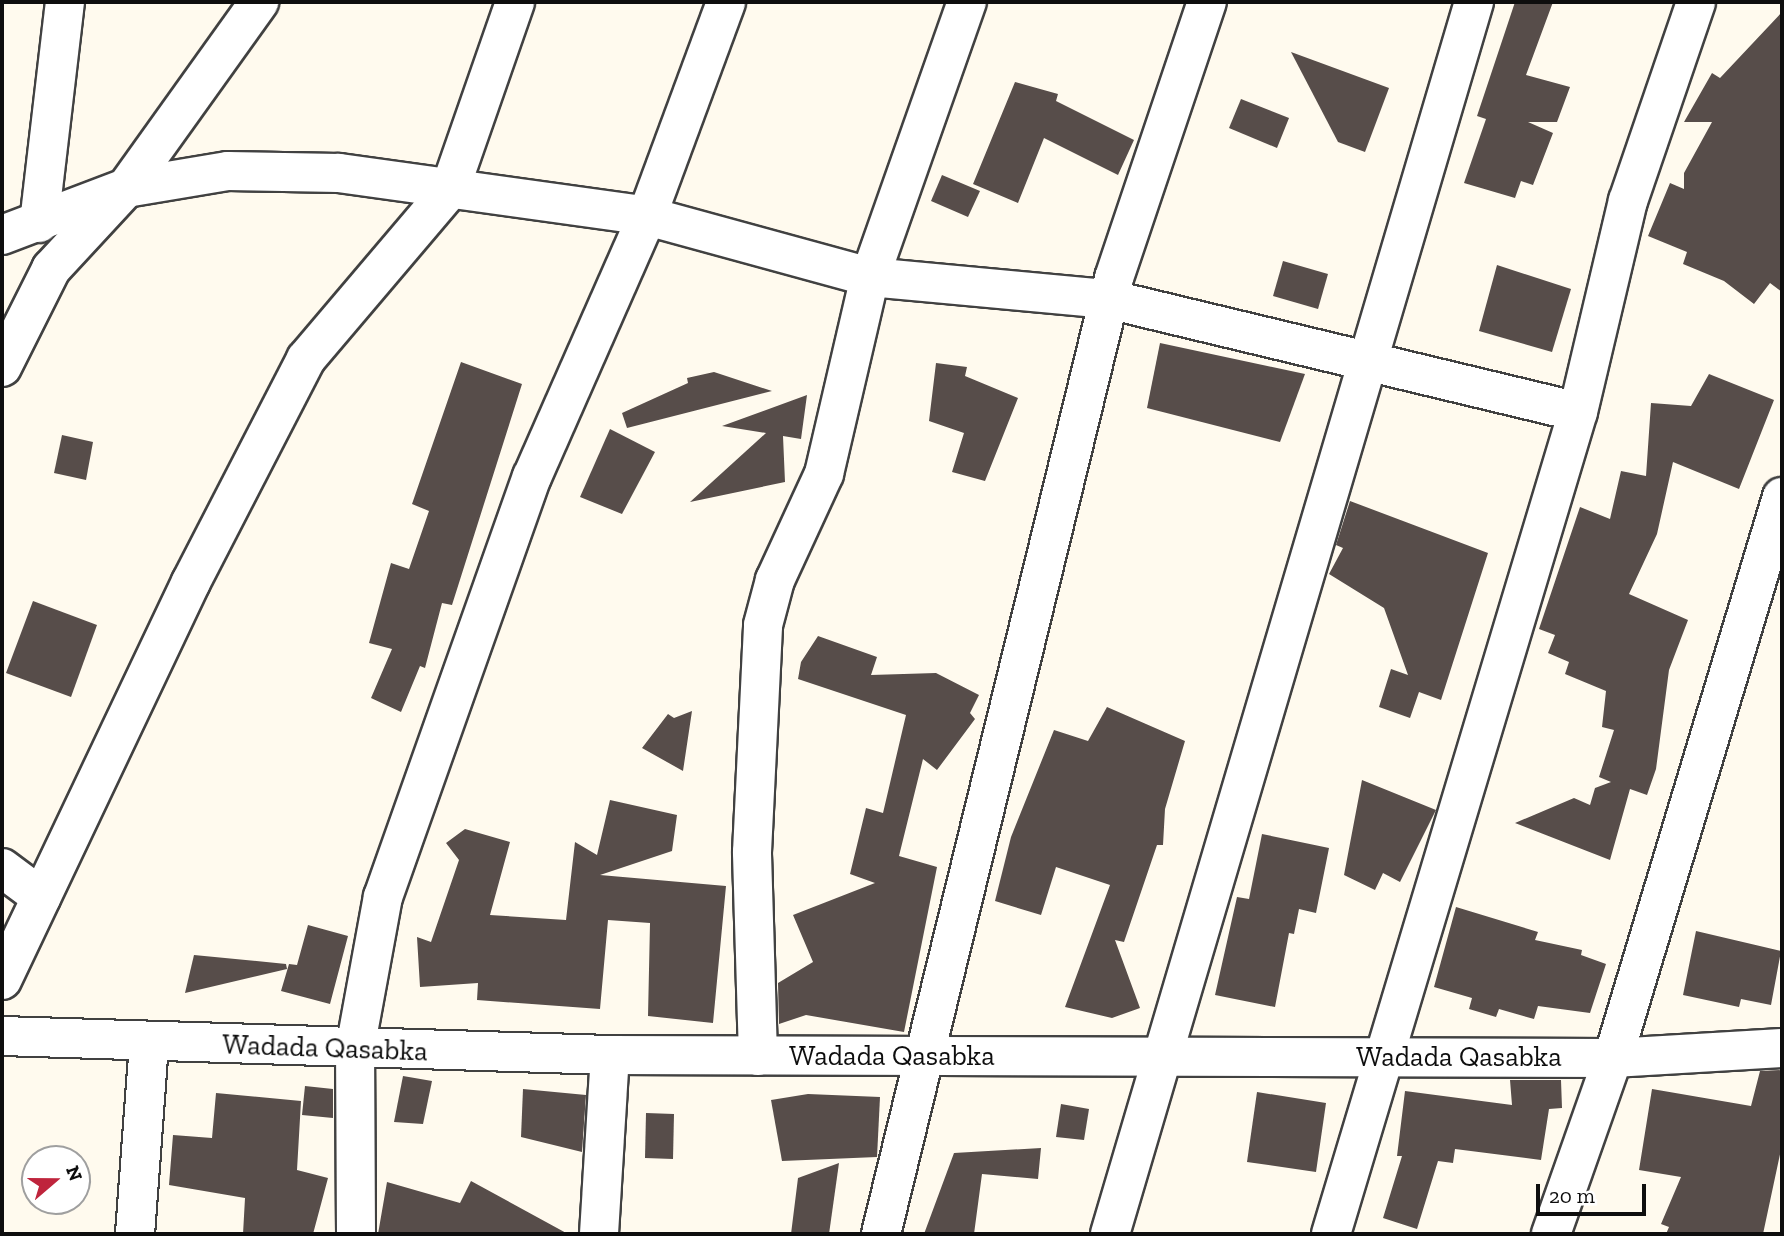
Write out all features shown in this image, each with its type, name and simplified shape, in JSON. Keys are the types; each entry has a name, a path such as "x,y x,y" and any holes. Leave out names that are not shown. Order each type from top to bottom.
{"street":[{"path":"39,223 65,2"},
{"path":"2,367 51,269 126,188 259,2"},
{"path":"2,980 306,359 450,189 515,2"},
{"path":"356,1234 355,1049 383,897 532,477 647,216 726,2"},
{"path":"758,1056 752,852 763,625 775,580 824,474 870,277 967,2"},
{"path":"881,1234 928,1055 1108,299 1208,2"},
{"path":"1110,1234 1167,1056 1474,2"},
{"path":"1331,1234 1387,1057 1578,411 1628,201 1696,2"},
{"path":"2,235 126,188 228,171 339,173 647,216 870,277 1108,299 1371,357 1578,411"},
{"path":"1551,1234 1613,1058 1782,497"},
{"path":"2,868 41,898"},
{"name":"Wadada Qasabka","path":"2,1036 355,1049 758,1056 1613,1058 1782,1048"},
{"path":"135,1234 149,1042"},
{"path":"599,1234 610,1055"}],"building":[{"path":"1515,2 1553,2 1526,75 1570,87 1557,122 1528,122 1553,133 1533,185 1521,181 1515,198 1464,183 1486,119 1477,116"},
{"path":"1782,12 1782,292 1770,283 1754,304 1724,281 1683,264 1687,252 1648,236 1670,183 1684,189 1684,173 1712,122 1684,122 1712,73 1720,78"},
{"path":"1291,52 1389,88 1365,152 1338,142"},
{"path":"1015,82 1058,94 1056,101 1134,140 1118,175 1044,138 1018,203 973,184"},
{"path":"1241,99 1289,118 1277,148 1229,128"},
{"path":"942,175 980,191 968,217 931,201"},
{"path":"1283,261 1328,274 1318,309 1273,296"},
{"path":"1497,265 1571,289 1552,352 1479,331"},
{"path":"1160,343 1305,374 1280,442 1147,408"},
{"path":"461,362 522,384 452,605 442,603 425,668 420,666 401,712 371,698 392,649 369,643 391,563 409,569 429,511 412,504"},
{"path":"936,363 967,367 965,376 1018,398 985,481 952,472 964,433 929,421"},
{"path":"714,372 772,391 627,428 622,413 688,383 687,378"},
{"path":"1709,374 1774,400 1739,489 1673,462 1657,534 1629,594 1688,620 1669,670 1656,769 1647,795 1630,789 1610,860 1515,823 1574,798 1590,805 1595,788 1611,782 1599,777 1614,730 1602,727 1606,691 1565,674 1569,662 1548,653 1555,635 1539,629 1580,507 1610,519 1621,471 1646,476 1651,403 1691,406"},
{"path":"807,395 801,439 783,436 785,482 690,502 766,433 722,426"},
{"path":"610,429 655,452 622,514 580,497"},
{"path":"62,435 93,442 86,480 54,473"},
{"path":"1350,501 1488,553 1441,700 1419,692 1410,718 1379,707 1391,669 1408,675 1384,608 1329,574 1343,548 1336,545"},
{"path":"33,601 97,625 71,697 6,673"},
{"path":"818,636 877,657 871,675 936,673 979,695 970,713 975,719 937,770 923,759 899,856 937,867 904,1032 806,1015 779,1024 778,983 813,962 793,915 875,883 850,874 866,808 883,813 906,715 798,679 801,662"},
{"path":"1107,707 1185,741 1165,809 1163,845 1157,845 1124,942 1115,940 1140,1008 1112,1018 1065,1007 1110,885 1056,867 1041,915 995,901 1011,837 1054,730 1088,741"},
{"path":"692,711 683,771 642,748 668,714 674,718"},
{"path":"1362,780 1436,810 1400,882 1383,873 1375,890 1344,875"},
{"path":"610,800 677,815 672,851 600,875 726,886 713,1023 648,1016 650,923 608,920 600,1009 477,1000 478,983 420,987 417,937 431,942 459,860 446,843 465,829 510,842 490,915 566,920 575,842 597,855"},
{"path":"1262,834 1329,848 1316,913 1299,909 1294,934 1289,933 1275,1007 1215,995 1237,897 1249,899"},
{"path":"1456,907 1538,932 1535,940 1582,950 1581,955 1606,964 1590,1013 1538,1006 1534,1019 1499,1009 1496,1017 1469,1009 1472,998 1434,987"},
{"path":"308,925 348,936 330,1004 281,991 289,964 297,965"},
{"path":"1696,931 1781,951 1771,1005 1741,999 1739,1007 1683,995"},
{"path":"194,955 286,964 287,969 185,993"},
{"path":"1782,1070 1782,1145 1763,1234 1666,1234 1669,1227 1661,1224 1681,1177 1639,1170 1652,1089 1751,1106 1760,1071"},
{"path":"403,1076 432,1081 423,1124 394,1122"},
{"path":"1510,1080 1561,1080 1562,1108 1549,1109 1541,1160 1455,1149 1453,1163 1438,1161 1417,1229 1383,1218 1402,1156 1397,1156 1405,1091 1512,1105"},
{"path":"305,1086 333,1089 333,1118 302,1115"},
{"path":"523,1089 586,1095 582,1152 521,1137"},
{"path":"1257,1092 1326,1103 1316,1172 1247,1162"},
{"path":"216,1093 301,1101 297,1170 328,1178 313,1234 243,1234 245,1198 169,1185 173,1135 212,1138"},
{"path":"808,1094 880,1097 877,1157 782,1161 771,1100"},
{"path":"1061,1104 1089,1109 1084,1140 1056,1137"},
{"path":"646,1113 674,1114 673,1159 645,1158"},
{"path":"1041,1148 1038,1179 982,1174 974,1234 924,1234 954,1153"},
{"path":"839,1163 829,1234 791,1234 798,1178"},
{"path":"471,1181 568,1234 378,1234 387,1182 460,1203"}]}
